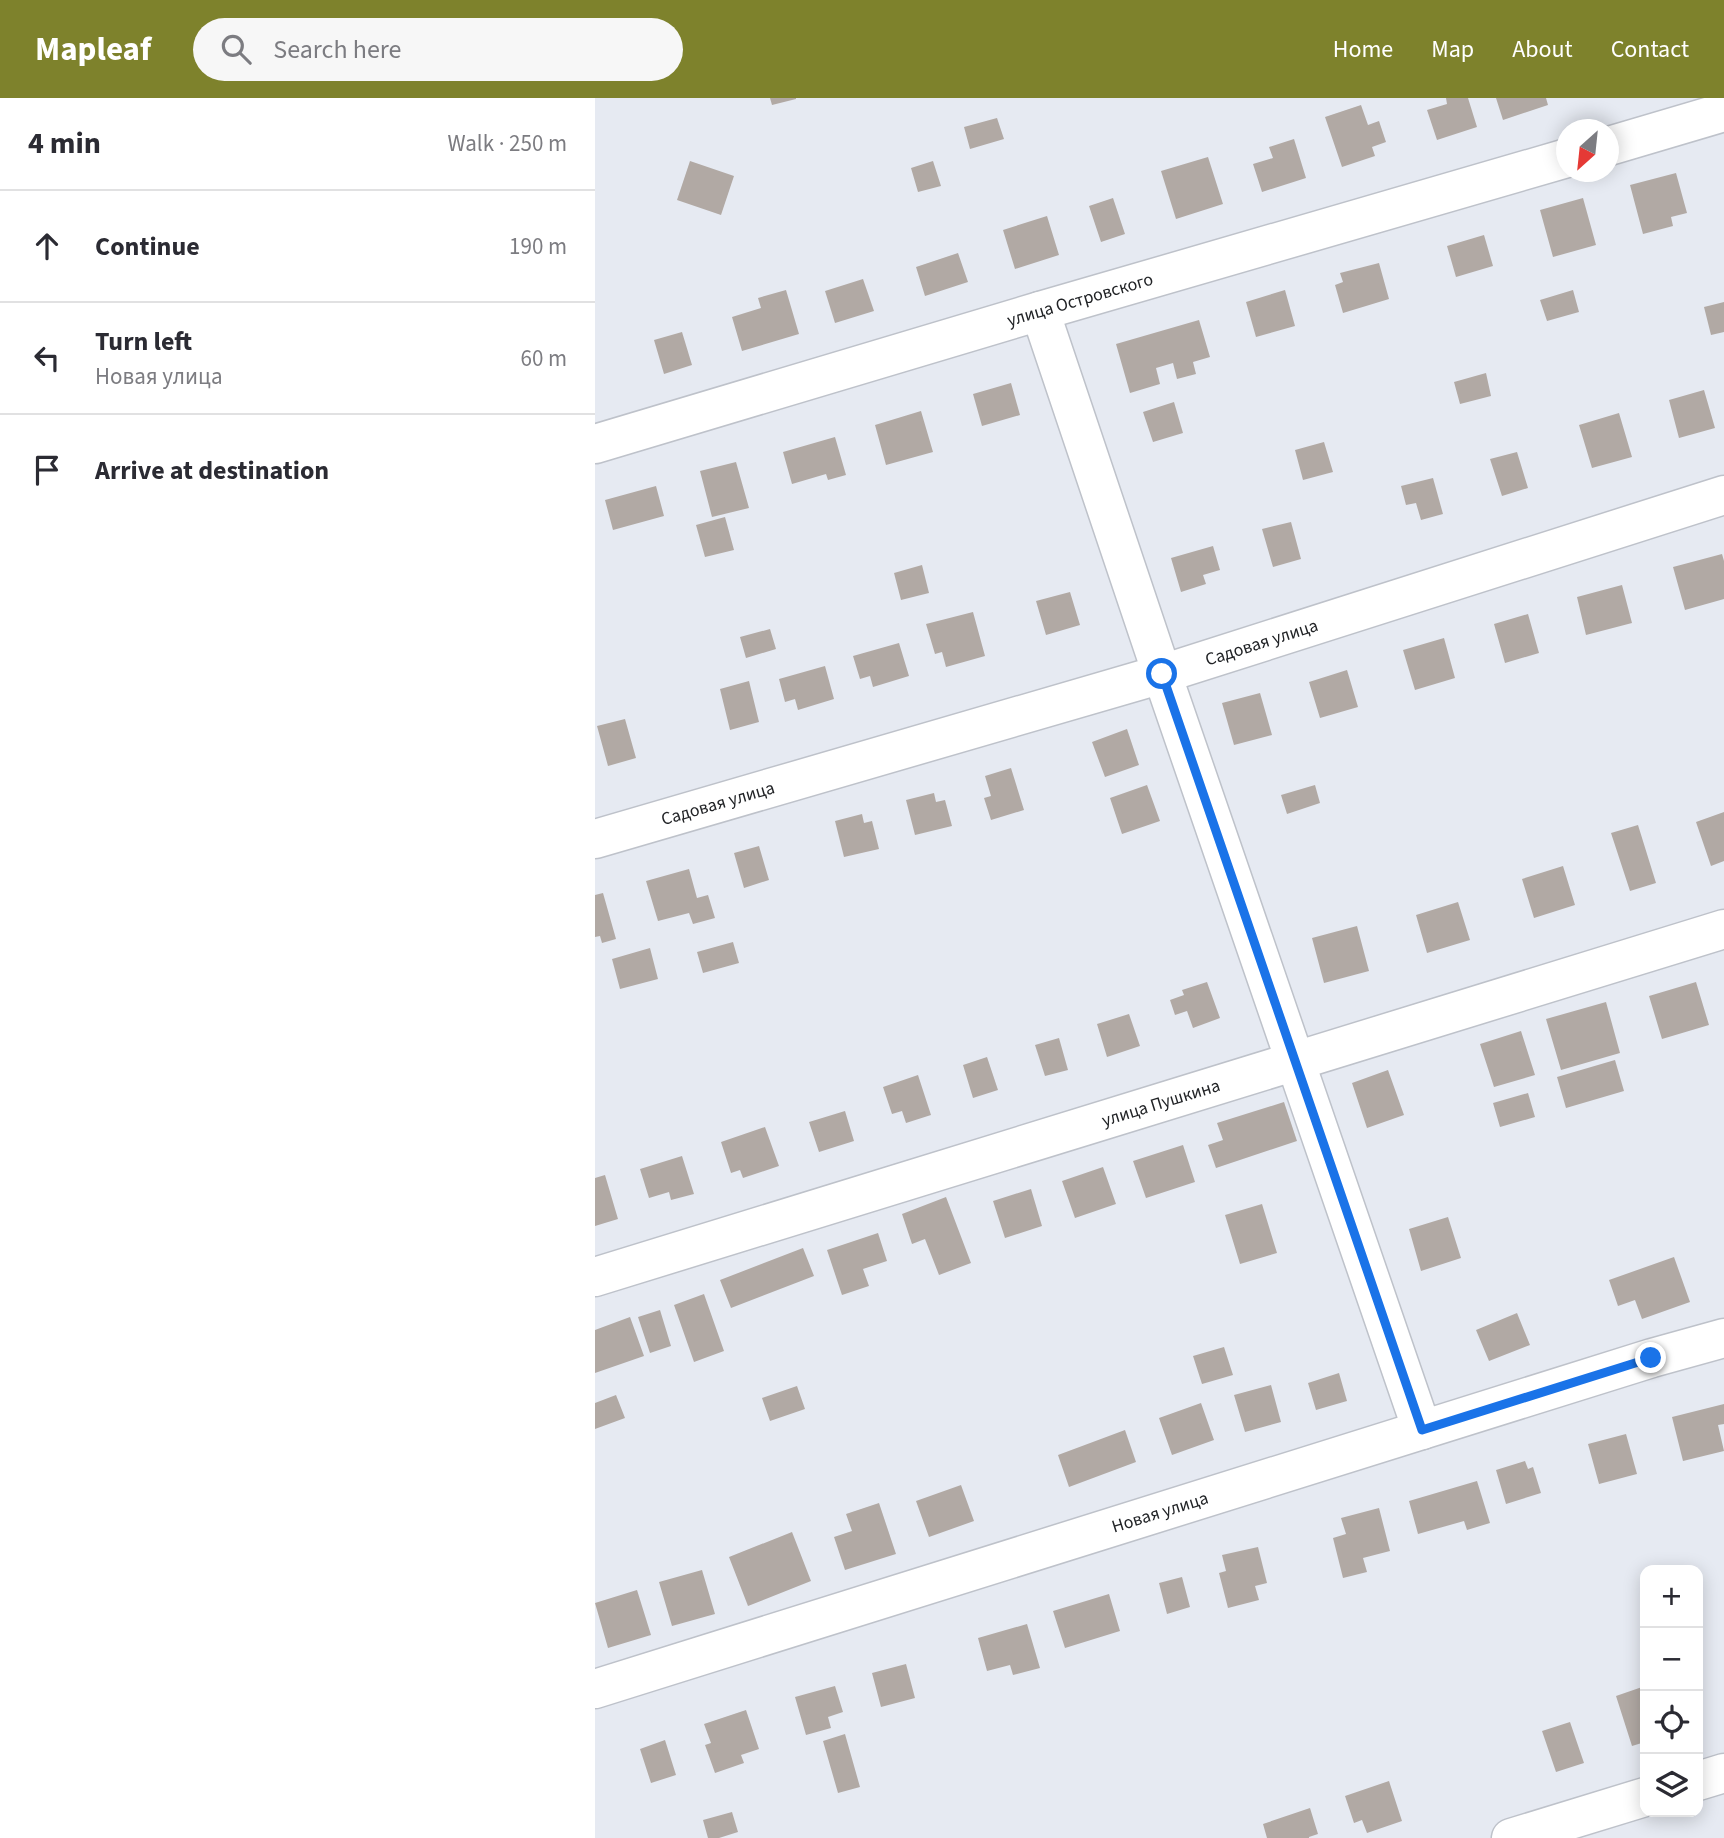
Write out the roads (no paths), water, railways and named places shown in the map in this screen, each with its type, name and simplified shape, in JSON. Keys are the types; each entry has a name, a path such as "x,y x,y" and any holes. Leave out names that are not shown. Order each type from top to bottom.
{"street":[{"path":"1619,143 1724,112"},
{"name":"улица Островского","path":"595,444 1556,161"},
{"path":"1040,311 1422,1430"},
{"name":"Садовая улица","path":"595,839 1162,674 1724,495"},
{"name":"улица Пушкина","path":"595,1277 1724,929"},
{"name":"Новая улица","path":"595,1689 1651,1358 1724,1338"},
{"path":"1703,1779 1724,1773"},
{"path":"1511,1838 1640,1799"}]}
